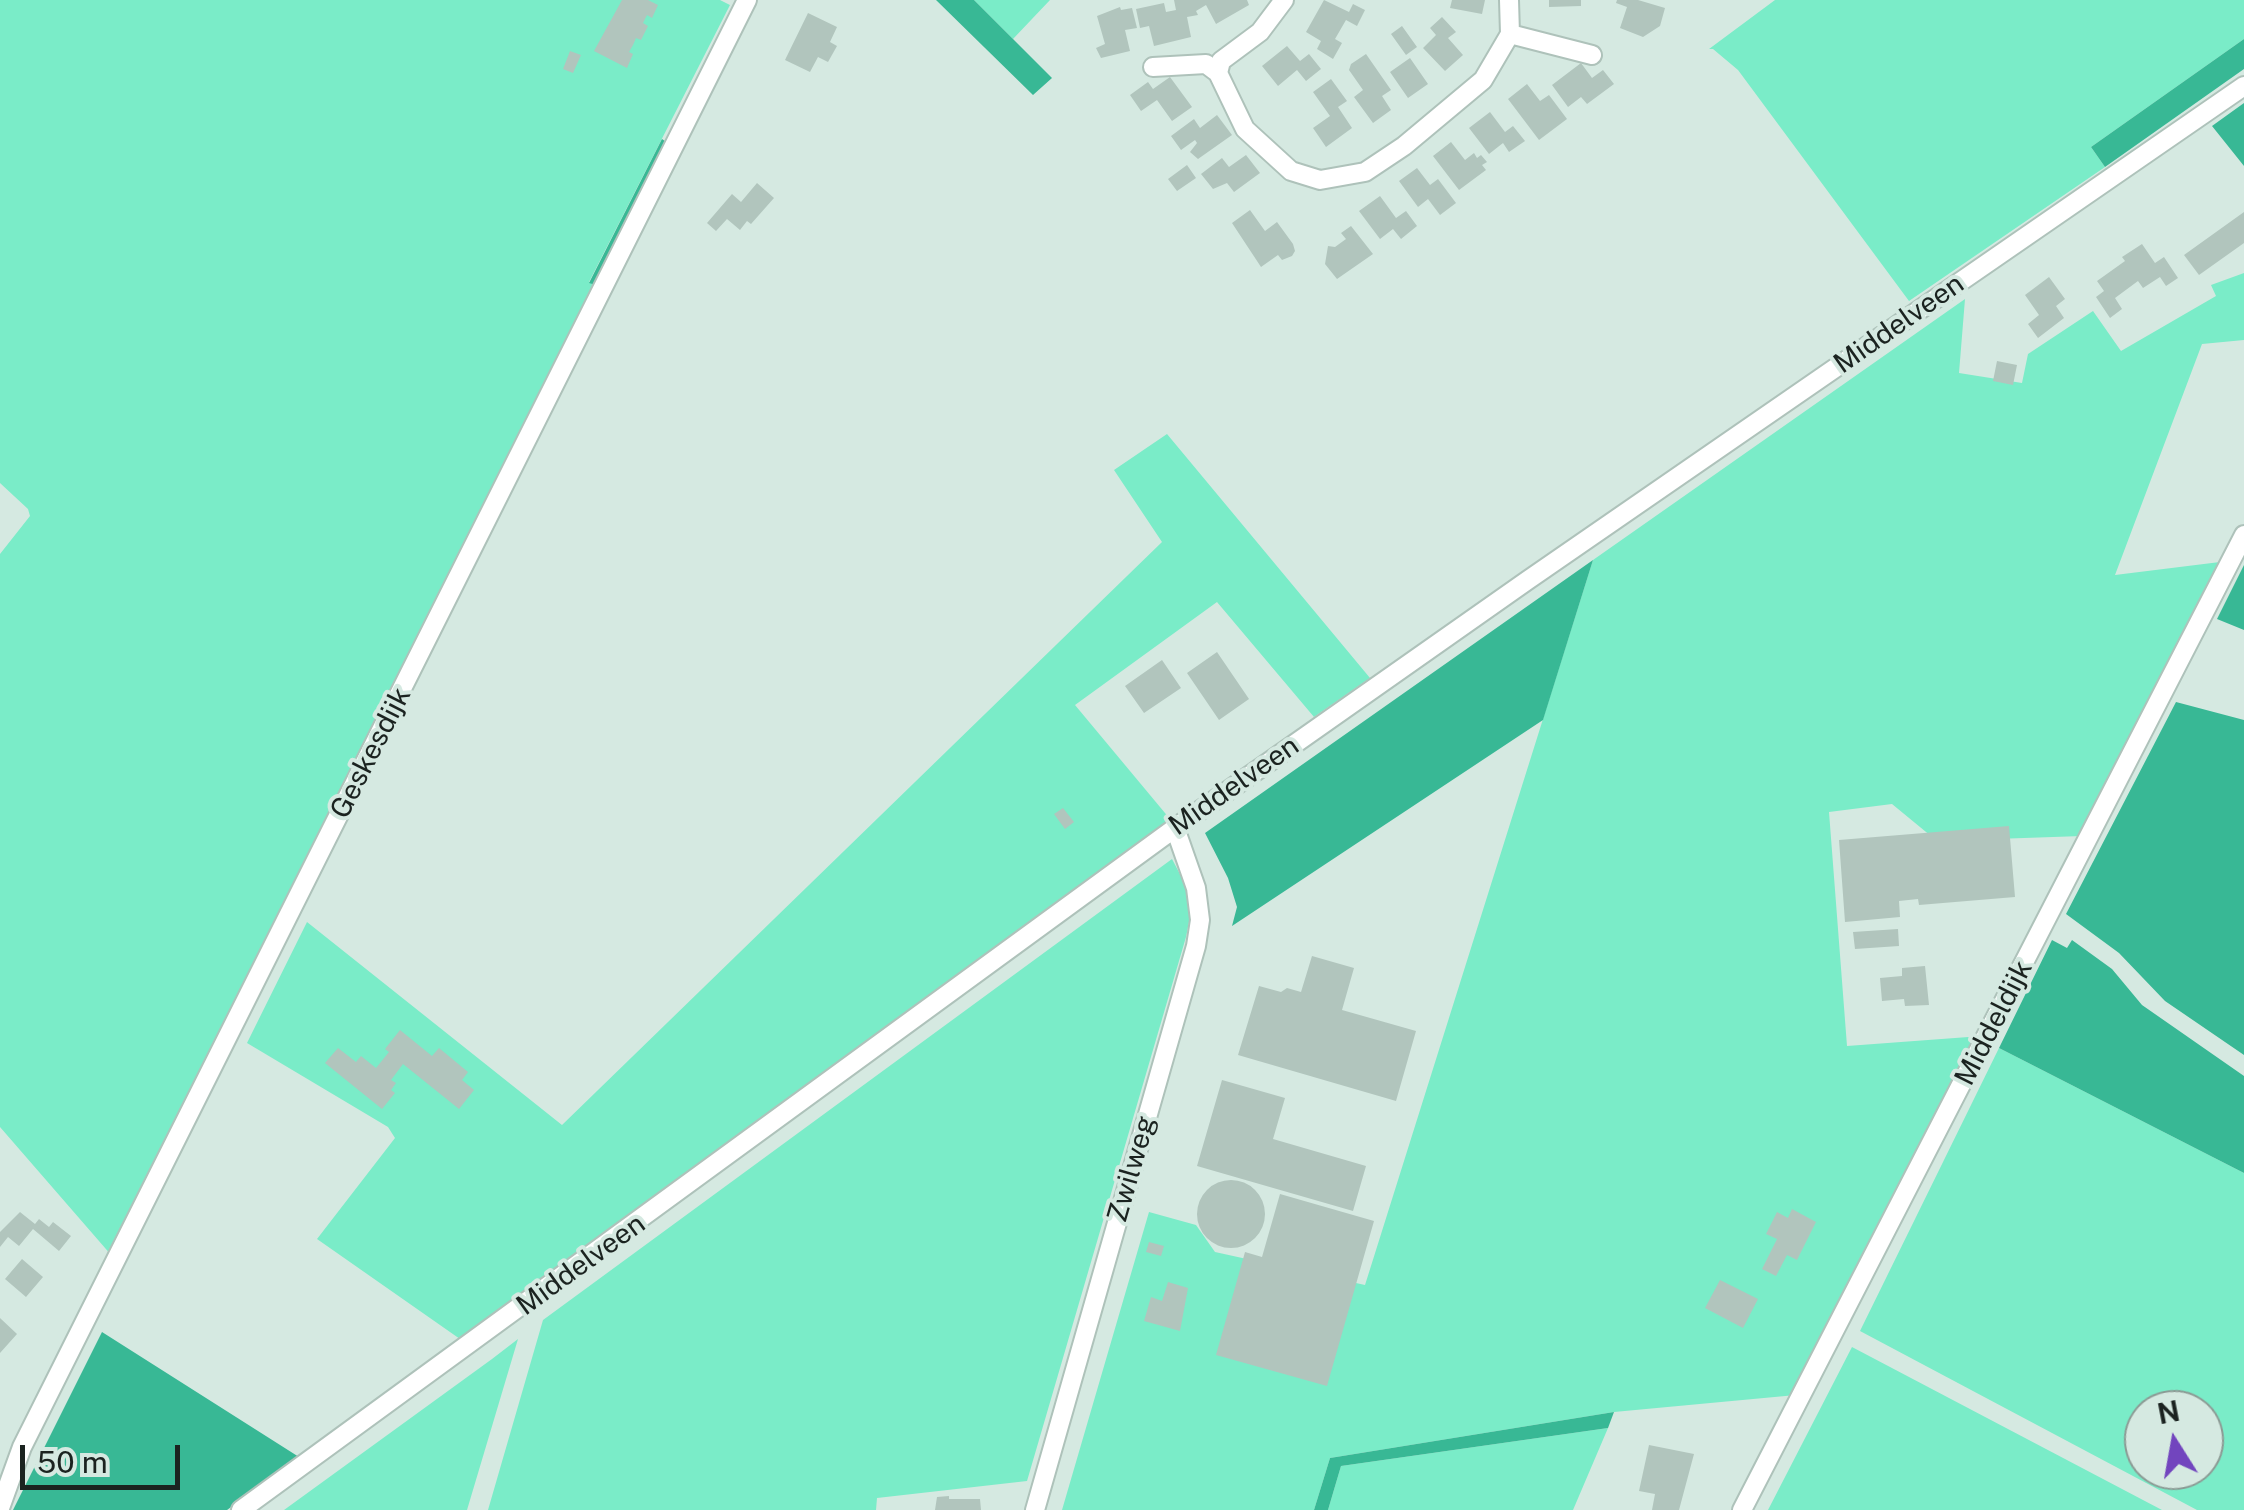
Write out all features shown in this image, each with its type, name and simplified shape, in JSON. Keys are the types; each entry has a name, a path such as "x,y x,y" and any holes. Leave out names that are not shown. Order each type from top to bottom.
{"street":[{"name":"Geskesdijk","path":"0,1508 22,1446 746,0"},
{"path":"1218,73 1221,62 1260,32 1284,0"},
{"path":"1153,67 1206,64 1218,73 1245,130 1291,171 1320,180 1365,172 1404,146 1483,80 1510,34 1509,0"},
{"path":"1510,34 1592,55"},
{"name":"Middelveen","path":"241,1510 1175,828 2244,86"},
{"name":"Middeldijk","path":"1742,1510 2244,535"},
{"name":"Zwilweg","path":"1035,1510 1196,946 1200,920 1196,888 1175,828"}],"green space":[{"path":"0,0 720,0 730,5 589,282 599,286 112,1256 0,1127 0,554 30,516 28,509 0,483"},
{"path":"936,0 974,0 1052,78 1033,95"},
{"path":"974,0 1050,0 1013,39"},
{"path":"1775,0 2244,0 2244,39 2091,147 2105,167 1909,301 1738,70 1709,49"},
{"path":"2244,39 2244,69 2105,167 2091,147"},
{"path":"2244,103 2244,166 2212,126"},
{"path":"662,139 669,144 599,286 589,283"},
{"path":"2244,273 2244,340 2202,344 2115,575 2220,562 2082,836 1937,841 1892,804 1829,812 1847,1046 1982,1036 1796,1395 1614,1412 1330,1458 1314,1510 1062,1510 1149,1212 1196,1225 1215,1252 1365,1285 1593,560 1965,299 1959,373 2022,383 2028,354 2093,311 2121,351 2216,296 2211,285"},
{"path":"1167,434 1370,678 1314,717 1217,602 1075,705 1170,819 460,1339 317,1239 395,1138 388,1127 247,1043 307,922 562,1125 1162,542 1114,470"},
{"path":"1593,560 1543,720 1232,926 1237,907 1228,878 1205,833"},
{"path":"2244,565 2244,630 2217,619"},
{"path":"2176,702 2244,720 2244,1055 2165,1001 2119,953 2066,914"},
{"path":"1172,859 1190,893 1192,907 1186,937 1027,1481 877,1498 876,1510 488,1510 543,1320"},
{"path":"2052,940 2067,948 2072,940 2112,969 2142,1005 2244,1076 2244,1173 1999,1048"},
{"path":"1999,1048 2244,1173 2244,1510 2197,1510 2159,1490 2224,1490 2224,1390 2124,1390 2124,1471 1860,1331"},
{"path":"102,1332 299,1457 227,1510 13,1510"},
{"path":"518,1339 467,1510 284,1510 492,1359"},
{"path":"1852,1347 2162,1510 1768,1510"},
{"path":"1614,1412 1608,1428 1341,1466 1328,1510 1314,1510 1330,1458"},
{"path":"1608,1428 1573,1510 1328,1510 1341,1466"}],"building":[{"path":"622,0 648,0 658,5 652,18 647,15 643,23 648,26 629,52 633,54 627,68 594,51"},
{"path":"1174,0 1247,0 1249,5 1216,24 1206,5 1196,11 1198,15 1187,17 1191,37 1154,46 1149,26 1140,28 1136,9 1164,3 1166,12 1176,10"},
{"path":"1324,0 1349,12 1353,4 1365,10 1357,26 1346,20 1335,39 1342,43 1333,59 1317,49 1321,41 1306,32"},
{"path":"1452,0 1485,0 1482,14 1450,8"},
{"path":"1549,0 1581,0 1581,6 1549,7"},
{"path":"1638,0 1665,8 1660,26 1643,37 1620,28 1627,7 1616,3"},
{"path":"1120,7 1132,8 1137,28 1125,30 1130,51 1101,58 1096,48 1105,44 1097,16"},
{"path":"808,13 837,27 830,42 837,46 828,62 818,57 810,72 785,60"},
{"path":"1442,17 1456,32 1448,38 1463,55 1445,71 1423,48 1436,35 1430,28"},
{"path":"1402,26 1417,47 1406,55 1391,34"},
{"path":"1287,46 1300,61 1309,54 1321,69 1306,81 1297,70 1278,86 1262,66"},
{"path":"570,51 581,55 573,73 563,69"},
{"path":"1366,54 1391,90 1382,96 1391,110 1373,123 1354,97 1363,90 1349,70"},
{"path":"1410,58 1428,84 1408,98 1390,72"},
{"path":"1581,63 1592,78 1603,70 1614,84 1587,104 1581,97 1568,107 1552,85"},
{"path":"1170,77 1192,107 1172,121 1157,100 1141,111 1130,95 1148,82 1153,89"},
{"path":"1331,79 1347,101 1338,107 1352,128 1326,147 1313,128 1330,116 1313,92"},
{"path":"1527,84 1540,101 1549,95 1567,119 1539,140 1508,99"},
{"path":"1490,112 1505,132 1513,126 1525,141 1509,152 1503,143 1489,154 1469,128"},
{"path":"1217,115 1232,135 1198,159 1190,152 1195,140 1181,150 1171,136 1194,119 1200,128"},
{"path":"1451,142 1465,160 1474,153 1487,162 1482,165 1486,170 1459,190 1433,156"},
{"path":"1246,155 1260,173 1234,192 1227,183 1213,189 1201,174 1222,158 1229,167"},
{"path":"1187,165 1196,178 1177,191 1168,179"},
{"path":"1417,168 1430,185 1438,179 1456,203 1440,215 1428,199 1418,207 1399,181"},
{"path":"757,183 774,198 751,224 747,221 740,230 727,219 716,231 707,223 732,194 741,202"},
{"path":"1380,196 1396,218 1406,211 1417,226 1401,239 1393,229 1380,239 1359,211"},
{"path":"1250,210 1265,231 1277,222 1293,244 1292,256 1282,260 1278,255 1261,267 1232,223"},
{"path":"2244,212 2244,243 2199,275 2184,255"},
{"path":"1351,226 1373,254 1337,279 1325,264 1328,246 1335,247 1346,239 1341,233"},
{"path":"2142,244 2155,263 2164,257 2178,278 2166,286 2160,277 2143,288 2138,281 2115,298 2122,309 2110,318 2096,297 2104,291 2097,281"},
{"path":"2049,277 2065,299 2056,306 2064,318 2038,338 2028,324 2039,315 2025,295"},
{"path":"1997,361 2017,365 2013,385 1993,381"},
{"path":"1217,652 1249,699 1219,720 1187,673"},
{"path":"1162,660 1181,688 1144,713 1125,686"},
{"path":"1063,808 1074,822 1065,829 1054,814"},
{"path":"2009,826 2015,897 1919,905 1918,899 1899,901 1900,917 1845,922 1839,840"},
{"path":"1898,929 1899,946 1855,949 1853,932"},
{"path":"1312,956 1354,968 1342,1010 1416,1031 1396,1101 1238,1055 1259,986 1301,992"},
{"path":"1925,966 1929,1005 1905,1006 1904,999 1882,1001 1880,978 1902,976 1902,968"},
{"path":"400,1030 432,1056 439,1048 468,1072 462,1080 474,1090 459,1109 403,1064 391,1080 396,1083 391,1090 395,1093 382,1109 325,1063 338,1048 356,1062 361,1056 376,1068"},
{"path":"1222,1080 1285,1098 1273,1139 1366,1166 1353,1211 1197,1166"},
{"path":"1231,1180 1244,1182 1255,1190 1263,1201 1263,1227 1255,1238 1244,1246 1231,1248 1218,1246 1207,1238 1199,1227 1197,1214 1199,1201 1207,1190 1218,1182"},
{"path":"1280,1194 1374,1221 1327,1386 1216,1355 1245,1252 1262,1257"},
{"path":"1792,1209 1816,1222 1797,1260 1787,1255 1776,1276 1762,1269 1777,1239 1766,1234 1777,1212 1788,1218"},
{"path":"20,1212 35,1224 39,1219 49,1227 53,1222 71,1236 59,1251 33,1229 19,1246 8,1237 0,1247 0,1232"},
{"path":"1149,1242 1164,1246 1161,1256 1146,1252"},
{"path":"22,1259 43,1277 26,1297 5,1279"},
{"path":"1720,1280 1758,1299 1743,1328 1705,1308"},
{"path":"1168,1282 1188,1288 1180,1331 1144,1321 1151,1297 1162,1301"},
{"path":"0,1318 17,1334 0,1353"},
{"path":"1649,1445 1694,1454 1679,1510 1652,1510 1655,1494 1639,1491"},
{"path":"937,1497 980,1499 981,1510 935,1510"}]}
